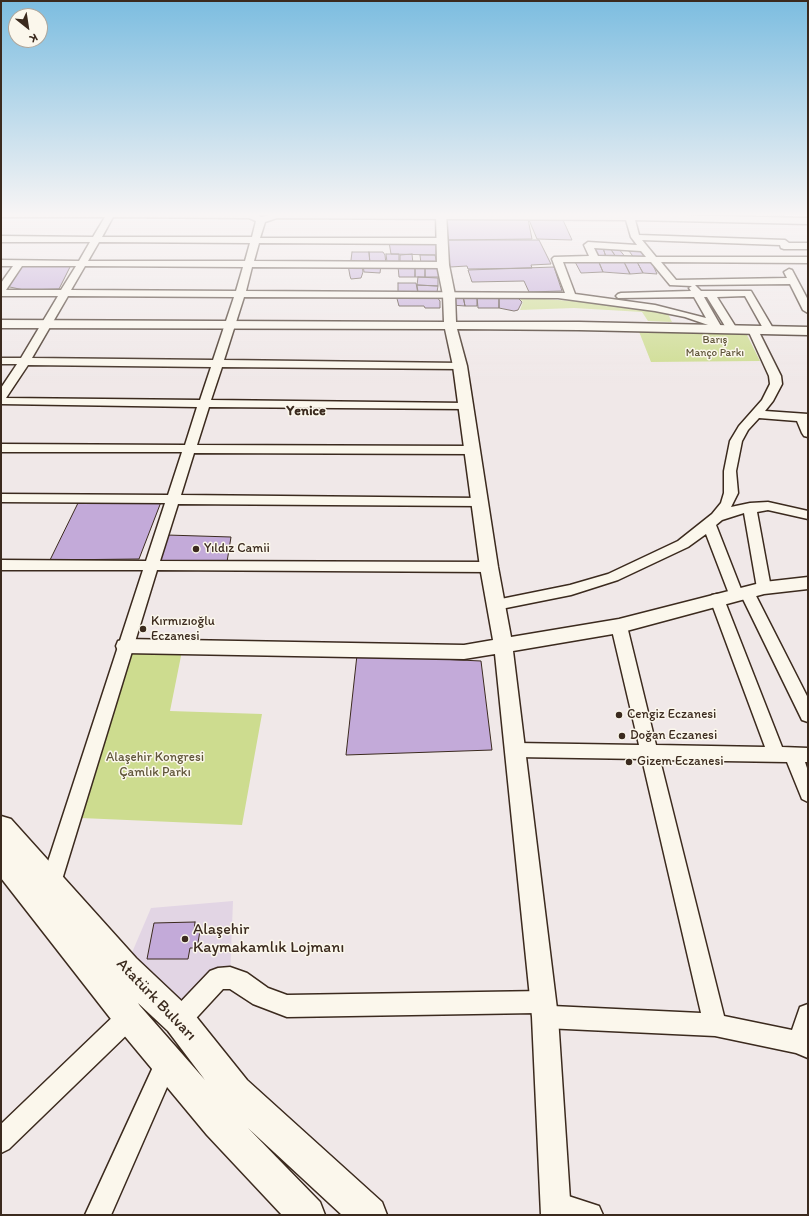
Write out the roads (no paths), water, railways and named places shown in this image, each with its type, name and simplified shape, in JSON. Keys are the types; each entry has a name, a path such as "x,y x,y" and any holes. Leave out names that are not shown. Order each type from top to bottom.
{"main road":[{"name":"Atatürk Bulvarı","path":"1,828 51,883 125,969 179,1020 235,1092 369,1215"},
{"name":"Atatürk Bulvarı","path":"1,856 129,1017 167,1062 219,1123 307,1215"}],"street":[{"path":"1,290 15,270"},
{"path":"1,396 25,361 78,270"},
{"path":"51,883 125,646 230,325 246,270"},
{"path":"444,270 450,295 450,326 460,366 489,567 503,644 516,750 544,1010 556,1210 590,1215"},
{"path":"561,270 571,297"},
{"path":"662,270 673,283 794,281"},
{"path":"788,270 808,310"},
{"path":"692,282 716,326"},
{"path":"1,293 558,295 656,308 688,315 716,326"},
{"path":"571,297 748,293 769,330"},
{"path":"711,295 732,329"},
{"path":"1,324 716,326 732,329 808,331"},
{"path":"496,605 571,590 613,577 683,544 713,521 727,504 731,493 730,471 736,441 743,429 767,401 776,384 775,376 753,330"},
{"path":"1,361 460,366"},
{"path":"1,401 466,406"},
{"path":"756,414 805,418 808,433"},
{"path":"1,448 472,450"},
{"path":"1,498 479,502"},
{"path":"713,521 750,507 768,506 808,515"},
{"path":"749,591 750,507"},
{"path":"713,521 749,591 808,716"},
{"path":"1,565 489,567"},
{"path":"125,646 464,652 503,644 619,626 749,591 808,583"},
{"path":"716,600 792,755 808,794"},
{"path":"619,626 715,1025"},
{"path":"516,750 792,755"},
{"path":"179,1020 218,979 230,978 239,981 261,996 287,1006 544,1010 715,1025 803,1044 808,1015"},
{"path":"1,1141 129,1017"},
{"path":"98,1215 167,1062"}],"place":[{"name":"Yıldız Camii","path":"196,549"},
{"name":"Kırmızıoğlu Eczanesi","path":"143,629"},
{"name":"Cengiz Eczanesi","path":"619,715"},
{"name":"Doğan Eczanesi","path":"622,736"},
{"name":"Gizem Eczanesi","path":"629,762"},
{"name":"Alaşehir Kaymakamlık Lojmanı","path":"185,939"}],"district":[{"name":"Yenice","path":"306,411"}],"park label":[{"name":"Barış Manço Parkı","path":"715,346"},
{"name":"Alaşehir Kongresi Çamlık Parkı","path":"155,766"}]}
